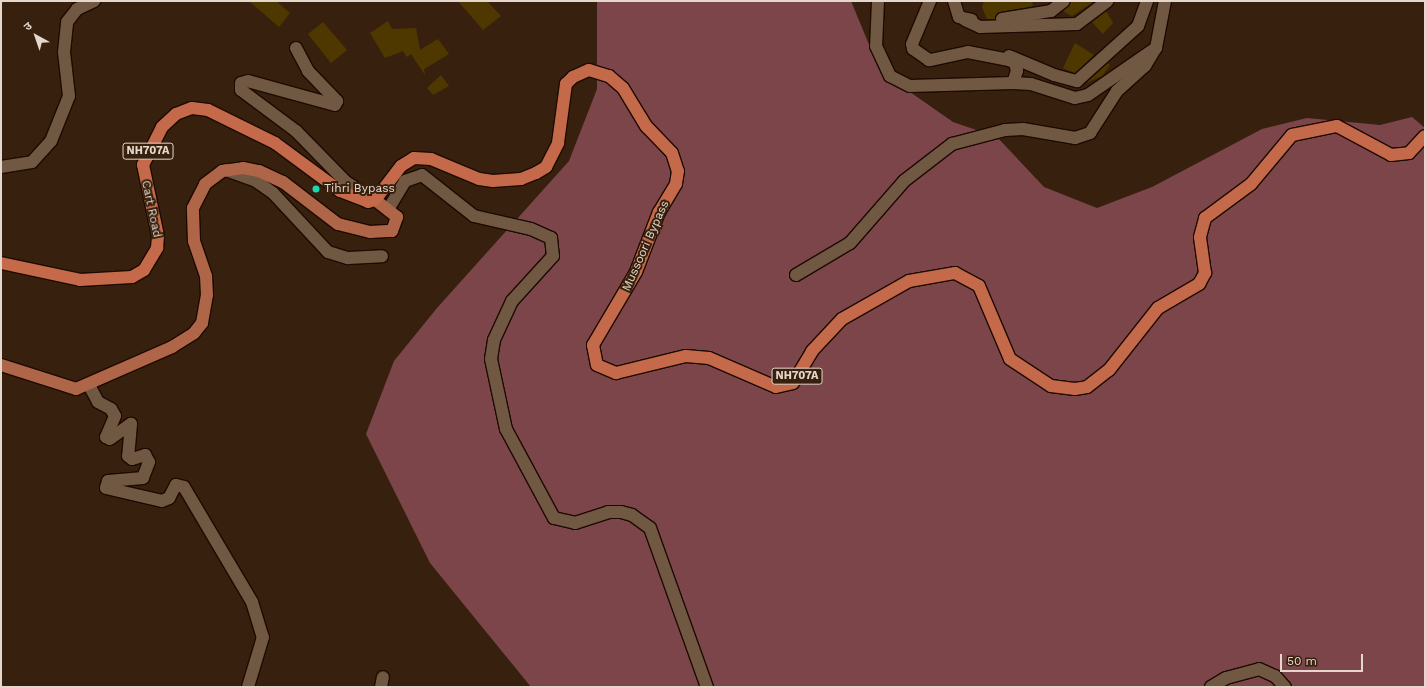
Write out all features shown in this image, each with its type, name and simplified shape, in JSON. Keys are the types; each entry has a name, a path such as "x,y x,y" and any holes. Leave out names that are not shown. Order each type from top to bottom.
{"highway":[{"name":"Mussoori Bypass","path":"375,200 394,173 414,158 431,159 479,179 493,181 521,179 536,173 546,167 558,143 566,84 581,72 600,71 623,88 646,126 672,153 678,171 676,184 659,212 636,272 593,345 597,365 616,373 686,356 709,358 776,387 793,383 812,351 842,319 909,281 955,273 979,286 1010,359 1051,386 1075,389 1087,387 1109,370 1158,308 1199,284 1205,273 1200,237 1205,218 1251,184 1292,135 1337,126 1391,155 1409,153 1425,136"},
{"name":"Cart Road","path":"1,263 80,280 132,277 144,270 157,248 158,236 143,165 162,127 176,114 192,108 208,110 275,143 340,191 360,200 375,200"}],"main road":[{"path":"1,365 20,369 55,385 76,389 172,347 199,328 206,308 206,276 194,241 193,208 205,184 226,170 252,169 283,182 338,224 352,230 392,231 398,222 389,208 375,200"}],"street":[{"path":"1,167 32,162 44,153 51,141 69,96 64,52 67,22 77,9 94,1"},
{"path":"878,1 876,46 890,76 910,86 1013,83 1082,98 1156,48"},
{"path":"930,1 912,44 919,54 929,60 968,52 991,56 1015,63 1017,71 1013,83"},
{"path":"954,1 959,17 980,26 1077,24 1107,1"},
{"path":"965,20 985,21 1051,11 1064,1"},
{"path":"991,56 1009,56 1054,75 1077,80 1138,26 1147,1"},
{"path":"796,275 850,243 904,181 952,144 1011,130 1075,138 1090,133 1117,91 1145,66 1156,48 1165,1"},
{"path":"296,48 312,77 337,102 335,105 248,81 241,84 241,90 296,131 346,182 375,200"},
{"path":"226,170 256,181 274,193 328,252 348,258 382,256"},
{"path":"389,208 405,181 422,175 474,216 531,229 551,238 553,256 512,301 494,340 491,358 506,429 554,518 575,524 608,512 621,512 632,515 650,528 707,687"},
{"path":"88,384 98,402 111,409 115,416 106,437 110,439 130,424 128,456 132,459 145,455 149,462 143,478 108,481 106,488 162,501 169,498 176,484 184,487 252,602 263,637 248,687"},
{"path":"1211,687 1226,678 1259,669 1275,676 1285,687"}],"shaded area":[{"path":"597,1 851,1 870,47 890,78 953,122 997,137 1044,187 1097,208 1152,187 1262,129 1307,118 1380,125 1412,117 1425,128 1425,687 531,687 430,563 366,434 394,361 437,308 569,161 597,89"}],"building":[{"path":"249,1 276,1 290,13 279,27"},
{"path":"458,1 487,1 501,16 483,30"},
{"path":"984,1 1032,1 1033,6 1001,12 995,19 987,19 982,7"},
{"path":"1071,1 1089,1 1092,3 1072,16 1063,11"},
{"path":"1106,11 1113,23 1103,34 1092,22"},
{"path":"388,21 392,29 416,28 420,50 438,39 449,54 424,69 425,75 411,54 407,57 403,51 385,58 370,33"},
{"path":"323,22 347,50 331,63 308,34"},
{"path":"1075,43 1094,55 1075,73 1063,68"},
{"path":"1108,63 1110,65 1102,76 1086,83"},
{"path":"441,75 449,86 433,95 427,88"}],"place":[{"name":"Tihri Bypass","path":"316,189"}]}
